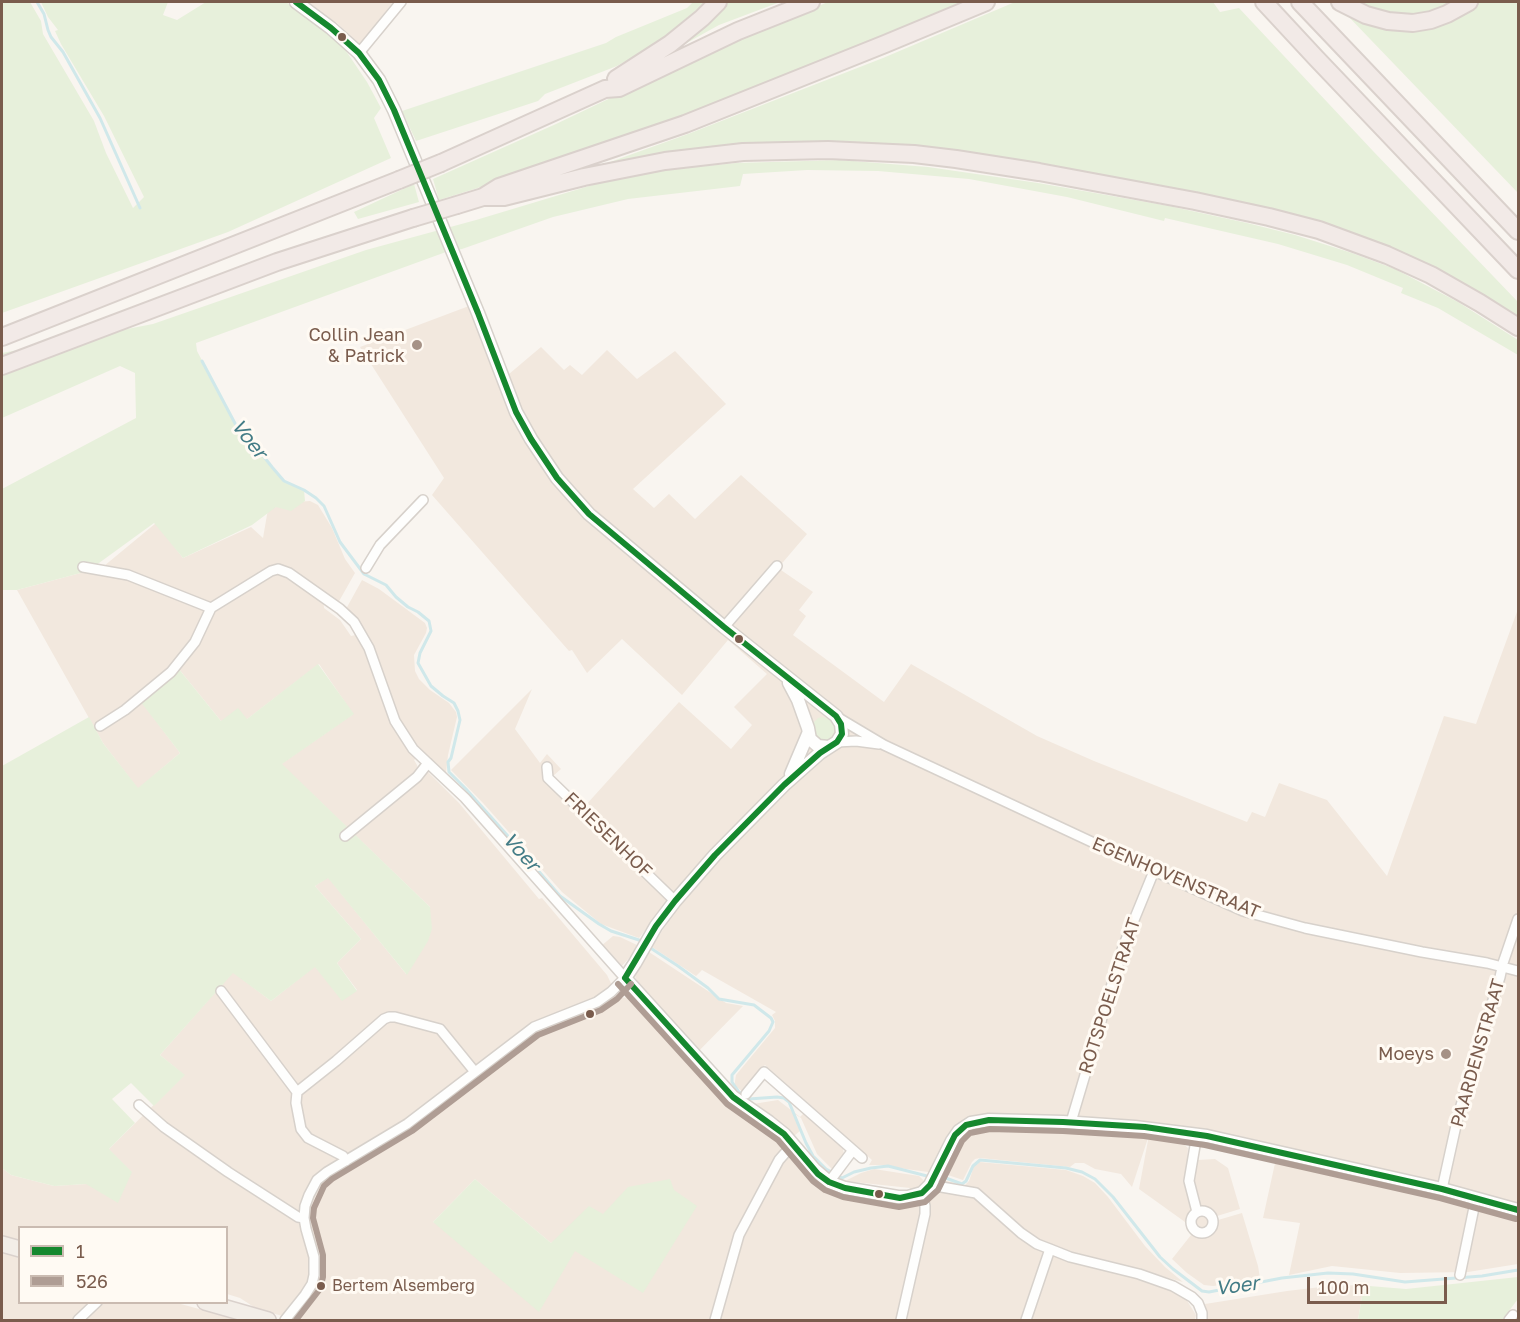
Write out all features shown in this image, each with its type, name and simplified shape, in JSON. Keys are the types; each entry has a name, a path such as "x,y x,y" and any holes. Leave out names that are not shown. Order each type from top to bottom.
{"highway":[{"path":"605,89 615,79 670,44 718,2"},
{"path":"2,337 441,163 605,89 619,88 738,31 811,2"},
{"path":"483,197 499,187 685,124 986,2"},
{"path":"1264,2 1518,270"},
{"path":"1300,2 1518,231"},
{"path":"1340,2 1366,15 1388,21 1413,23 1447,14 1469,2"},
{"path":"2,366 277,262 483,197 504,196 665,161 743,152 828,150 956,159 1039,172 1252,213 1360,244 1414,267 1518,327"}],"main road":[{"path":"2,1244 18,1248"},
{"path":"212,1304 268,1320"}],"street":[{"name":"EGENHOVENSTRAAT","path":"299,2 359,53 375,73 394,110 478,313 516,412 556,478 589,514 785,677 833,715 884,745 1243,911 1305,928 1518,971"},
{"path":"359,53 401,2"},
{"path":"366,568 380,545 423,500"},
{"path":"724,627 777,566"},
{"path":"83,567 128,575 211,608"},
{"path":"100,726 125,710 171,672 195,642 211,608 271,571 278,569 289,573 332,603 354,622 369,648 395,721 412,749 465,798 733,1097 784,1134 814,1169 845,1188 898,1197 908,1197 926,1189 975,1193 1037,1244 1080,1260 1138,1274 1173,1286 1198,1303 1202,1320"},
{"name":"EGENHOVENSTRAAT","path":"785,677 797,697 808,731"},
{"path":"285,1320 312,1284 314,1257 304,1218 305,1206 317,1180 407,1124 534,1027 597,1002 611,992 625,978 660,919 675,901 784,785 817,755 833,745 842,734 839,720 833,715 821,713 809,723 796,764 784,785"},
{"path":"808,731 814,743 824,747 833,745"},
{"name":"EGENHOVENSTRAAT","path":"833,745 856,741 884,745"},
{"path":"345,836 417,777 428,763"},
{"name":"FRIESENHOF","path":"547,767 548,778 675,901"},
{"name":"ROTSPOELSTRAAT","path":"1071,1122 1123,947 1154,871"},
{"name":"PAARDENSTRAAT","path":"1442,1189 1459,1112 1518,919"},
{"path":"221,991 297,1092 296,1103 301,1129 308,1138 343,1156 346,1161"},
{"path":"297,1092 389,1017 440,1029 475,1072"},
{"path":"746,1094 764,1072 862,1158"},
{"path":"139,1105 164,1127 228,1172 298,1217 304,1218"},
{"path":"901,1320 925,1214 926,1189 955,1135 966,1125 977,1122 989,1120 1071,1122 1145,1127 1197,1134 1442,1189 1518,1210"},
{"path":"1197,1134 1189,1181 1197,1212"},
{"path":"715,1320 739,1235 779,1160 793,1144"},
{"path":"830,1180 853,1150"},
{"path":"1460,1275 1476,1198"},
{"path":"1026,1320 1050,1250"},
{"path":"78,1320 95,1304"}],"shaded area":[{"path":"306,2 393,2 360,45 337,23"},
{"path":"469,306 499,381 541,347 564,370 570,365 582,375 607,350 637,379 675,351 726,404 633,489 654,508 669,494 695,519 741,475 807,534 778,568 813,592 799,610 806,616 793,635 884,702 911,664 1037,736 1247,822 1252,812 1265,817 1279,783 1327,800 1387,876 1444,716 1476,724 1518,609 1518,1264 1468,1272 1400,1273 1332,1266 1289,1275 1300,1223 1263,1218 1279,1145 1181,1126 1179,1140 1188,1148 1187,1163 1197,1165 1198,1160 1215,1159 1228,1168 1240,1209 1217,1216 1218,1220 1242,1213 1260,1278 1213,1286 1204,1285 1172,1259 1191,1235 1185,1222 1139,1189 1149,1135 1132,1187 1121,1174 1095,1169 1084,1163 1075,1163 1070,1167 980,1158 972,1162 963,1180 945,1174 942,1180 965,1185 969,1181 974,1166 979,1162 1066,1170 1083,1176 1095,1183 1145,1246 1183,1282 1125,1266 1143,1280 1186,1299 1196,1315 1195,1320 297,1320 257,1309 240,1298 228,1294 228,1226 18,1226 18,1241 2,1236 2,1168 11,1175 54,1186 86,1184 109,1149 184,1075 160,1055 233,972 271,1001 315,966 342,1000 357,990 337,963 361,939 315,886 328,877 406,974 428,940 430,907 281,764 353,714 319,664 246,720 221,721 178,668 141,701 180,753 138,789 103,743 17,590 88,571 129,573 104,566 156,523 183,558 251,527 263,538 268,509 310,501 318,505 332,528 345,559 355,573 338,603 323,592 324,608 340,620 351,636 364,633 346,609 362,580 379,589 425,623 427,628 414,655 415,671 419,679 430,690 449,703 457,717 446,773 423,753 414,760 419,779 428,772 459,803 539,899 542,898 607,975 618,998 631,997 641,988 635,977 649,952 726,1003 743,1006 689,1061 707,1080 707,1084 725,1101 772,1131 783,1124 753,1104 778,1100 800,1117 804,1113 843,1149 844,1154 832,1169 817,1154 801,1118 793,1113 800,1131 794,1136 784,1126 774,1133 816,1181 831,1191 905,1205 910,1188 845,1181 874,1169 919,1176 936,1192 947,1193 948,1184 940,1183 943,1174 869,1165 872,1160 765,1065 742,1091 735,1086 736,1075 775,1028 772,1015 776,1012 702,970 696,976 652,947 667,923 651,923 639,938 601,924 562,892 451,770 532,689 515,729 540,763 547,754 561,769 553,776 585,806 679,702 731,749 752,725 734,707 767,674 728,640 682,695 622,639 587,673 572,650 569,651 432,495 444,478 360,347","holes":["475,1179 551,1243 603,1215 575,1251 433,1222"]},
{"path":"613,936 637,945 621,967 601,946"},
{"path":"2,1252 18,1258 18,1304 181,1304 240,1320 2,1320"},
{"path":"1357,1285 1362,1296 1358,1320 1207,1320 1205,1304 1287,1291"}],"green space":[{"path":"2,2 30,2 41,21 43,34 94,121 106,153 133,208 144,197 104,116 61,44 55,31 58,30 48,17 41,2 168,2 163,15 177,20 206,2 286,2 323,29 344,48 367,82 381,108 374,118 391,158 228,232 2,313"},
{"path":"693,2 706,2 653,46 617,66 545,94 538,101 416,141 402,111 606,43 687,8"},
{"path":"726,2 780,2 719,25 674,50 721,8"},
{"path":"828,2 967,2 643,133 439,200 433,179 690,60"},
{"path":"1015,2 1213,2 1220,12 1239,8 1518,302 1518,320 1339,231 903,148 599,166 883,58"},
{"path":"1356,2 1453,2 1421,14 1395,15 1371,9"},
{"path":"1480,2 1517,2 1518,193 1346,14 1387,27 1465,13"},
{"path":"840,160 928,167 1038,183 1169,206 1295,235 1395,269 1458,302 1518,340 1518,355 1438,308 1401,293 1403,288 1347,265 1278,244 1165,218 1164,221 1067,197 969,179 878,171 807,170 743,174 740,186 628,199 553,217 462,249 446,252 196,343 197,351 238,429 250,439 284,481 304,490 305,501 291,511 276,507 252,525 183,558 154,523 88,571 17,590 2,590 2,489 136,418 135,373 120,366 2,418 2,353 153,324 366,250 609,180 666,170 736,163"},
{"path":"414,184 419,202 358,219 354,212"},
{"path":"318,664 354,714 282,764 430,907 432,929 428,941 407,975 328,878 315,886 361,939 337,963 357,991 342,1001 315,967 271,1001 233,973 160,1055 185,1075 154,1106 131,1083 112,1099 135,1123 109,1149 132,1172 118,1203 86,1184 54,1186 11,1175 2,1168 2,766 89,717 103,743 138,788 180,753 140,701 178,668 221,721 238,708 247,719"},
{"path":"822,717 830,719 836,730 832,738 825,742 816,740 812,724"},
{"path":"475,1179 551,1243 589,1206 603,1214 628,1187 670,1179 674,1190 697,1206 643,1293 575,1251 539,1312 433,1222"},
{"path":"1518,1277 1518,1299 1502,1320 1358,1320 1362,1296 1357,1285 1406,1289"}],"waterway":[{"name":"Voer","path":"37,2 44,14 51,37 63,52 100,118 140,208"},
{"name":"Voer","path":"202,361 238,429 250,439 284,481 304,490 324,506 340,542 364,574 386,585 396,597 429,621 431,631 420,653 418,663 431,686 454,703 460,720 448,762 449,772 560,896 611,931 644,943"},
{"name":"Voer","path":"649,947 708,988 719,999 754,1005 771,1018 773,1022 769,1031 732,1075 732,1082 739,1092 749,1099 777,1097 789,1102 813,1156 826,1169 842,1178 854,1172 888,1166 927,1176"},
{"name":"Voer","path":"943,1177 962,1184 966,1181 973,1166 980,1160 1066,1168 1082,1172 1095,1179 1113,1197 1160,1257 1202,1291 1209,1292 1282,1278 1328,1273 1353,1274 1405,1282 1482,1276 1518,1270"}],"transit line":[{"name":"1","path":"296,2 331,28 359,53 379,80 394,110 478,313 516,412 557,478 589,514 724,627 836,716 841,724 842,734 837,742 820,753 784,785 715,855 675,901 656,926 625,978"},
{"name":"1","path":"625,978 733,1097 784,1134 818,1174 829,1182 845,1188 900,1198 922,1193 930,1185 955,1135 966,1125 989,1120 1063,1122 1145,1127 1207,1136 1442,1189 1518,1210"},
{"name":"526","path":"618,984 727,1104 778,1140 813,1181 825,1190 843,1197 899,1207 925,1202 938,1190 962,1141 970,1133 990,1129 1063,1131 1144,1136 1205,1145 1440,1198 1516,1219"},
{"name":"526","path":"296,1320 320,1289 323,1277 323,1255 313,1218 314,1208 324,1186 412,1131 538,1035 601,1010 617,999 631,984"}],"place":[{"name":"Collin Jean & Patrick","path":"417,345"},
{"name":"Moeys","path":"1446,1054"},
{"name":"Bertem Alsemberg","path":"321,1286"}]}
